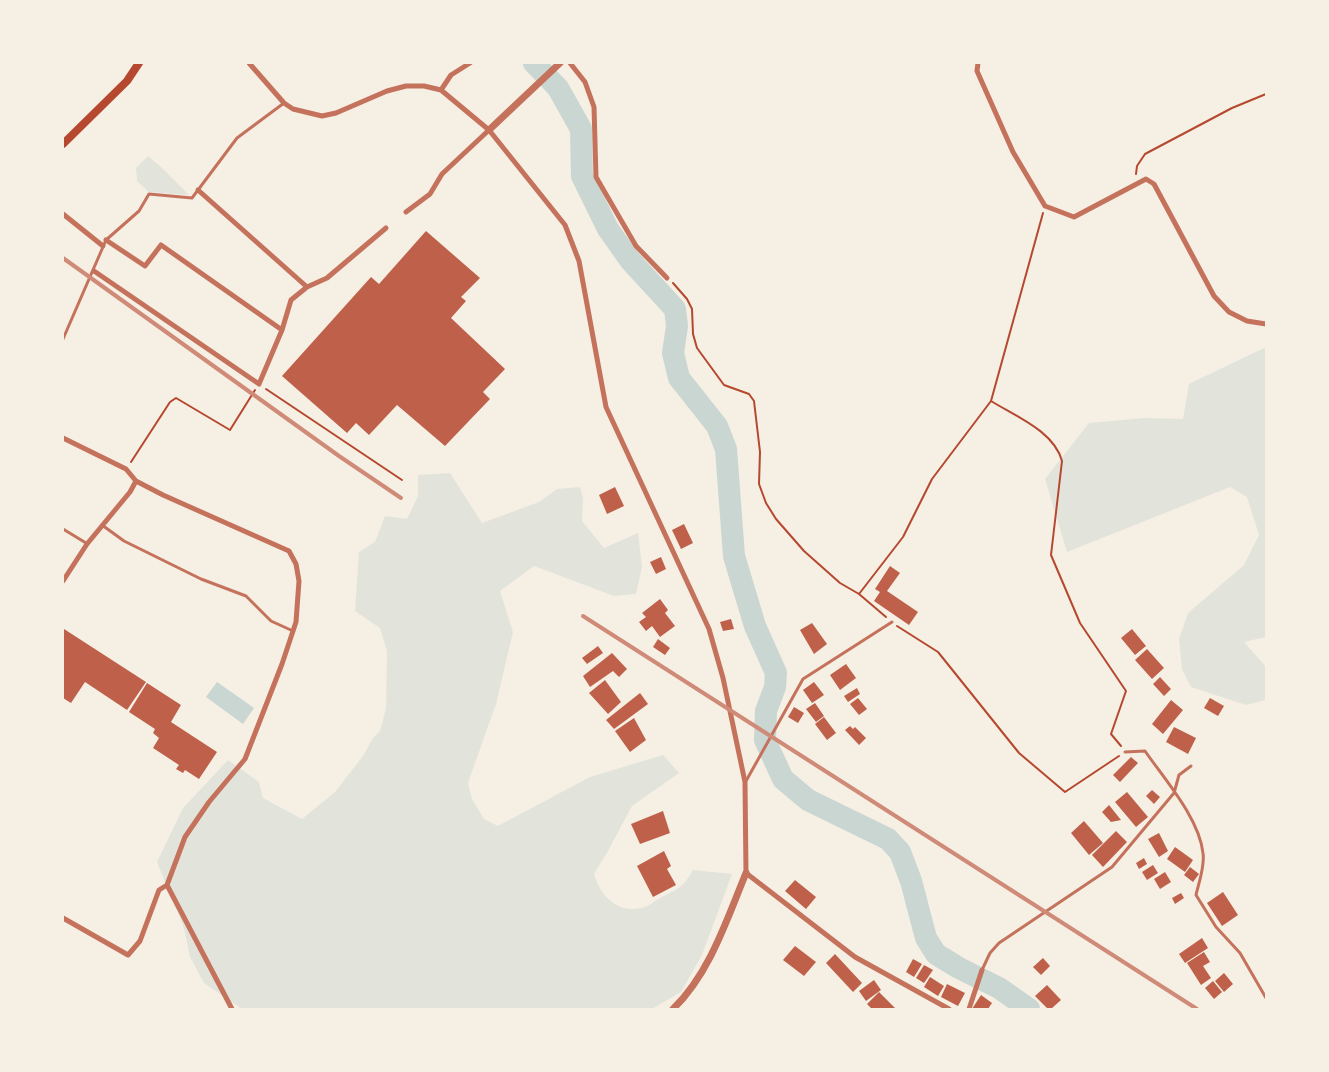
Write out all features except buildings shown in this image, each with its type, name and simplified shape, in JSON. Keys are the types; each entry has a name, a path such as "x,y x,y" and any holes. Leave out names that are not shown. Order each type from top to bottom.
{"main road":[{"path":"63,144 127,81 140,63"}],"street":[{"path":"249,63 284,103 294,109 322,116 336,114 387,91 406,86 424,86 441,90 489,130 565,225 574,244 606,406 709,629 723,678 746,782 746,873 706,963 694,984 673,1009"},
{"path":"441,90 451,75 470,63"},
{"path":"570,63 585,82 594,107 596,177 636,246 667,278"},
{"path":"978,63 977,71 1012,152 1045,206 1074,217 1146,179 1154,184 1214,296 1229,312 1247,321 1266,324"},
{"path":"406,212 430,194 442,174 559,64"},
{"path":"198,190 306,287"},
{"path":"63,214 103,246"},
{"path":"94,271 258,384 282,330 291,300 306,287 327,278 387,228"},
{"path":"106,240 145,266 162,245 282,330"},
{"path":"63,438 126,469 136,481 198,512 289,551 296,564 299,581 296,622 245,759 209,802 185,837 167,885 159,890 140,941 128,955 63,918"},
{"path":"63,581 87,544 130,492 136,481"},
{"path":"746,873 855,957 949,1009"},
{"path":"167,885 232,1009"},
{"path":"969,1009 982,970"}],"lane":[{"path":"63,339 106,240 139,211 149,194 192,198 237,138 284,103"},
{"path":"102,525 124,541 201,579 246,596 271,621 293,631"},
{"path":"63,529 87,544"},
{"path":"746,782 803,679 892,622"},
{"path":"1125,752 1145,752 1192,821 1204,855 1196,895 1216,927 1240,953 1266,998"},
{"path":"982,970 990,953 999,943 1112,867 1174,793 1179,775 1191,766"}],"path":[{"path":"1133,186 1137,166 1145,154 1232,108 1266,94"},
{"path":"859,594 903,537 932,479 991,401 1045,206"},
{"path":"667,278 687,298 692,309 693,334 697,348 724,385 749,394 754,401 760,443 759,484 766,503 776,519 813,559 840,583 859,594 892,622 938,652 1019,753 1065,792 1125,752 1111,734 1126,691 1080,623 1051,555 1062,461 1059,452 1051,441 1037,429 991,401"},
{"path":"126,469 170,402 176,398 230,430 258,384 402,480"}],"shaded area":[{"path":"148,156 189,195 149,192 137,181 136,168"},
{"path":"1266,347 1266,637 1244,642 1266,667 1266,700 1246,705 1191,687 1182,669 1179,639 1188,613 1244,565 1259,535 1247,497 1230,487 1067,552 1045,479 1089,423 1144,418 1183,419 1189,384"},
{"path":"450,473 482,523 539,502 557,489 580,487 583,498 582,521 604,548 638,533 642,567 636,594 614,596 534,566 500,591 513,632 496,704 468,783 472,799 484,819 498,826 590,777 663,755 679,773 632,806 594,874 605,896 617,905 633,909 647,906 677,889 684,884 693,870 732,874 702,955 681,992 652,1009 242,1009 204,983 190,957 184,928 157,862 183,808 228,760 259,782 263,798 302,819 335,792 363,756 373,738 380,731 386,708 387,651 380,628 355,611 359,552 375,542 385,516 407,519 418,496 418,475"},
{"path":"217,682 254,708 243,724 206,697"}],"waterway":[{"path":"534,63 558,88 581,129 582,176 608,229 630,260 675,309 677,326 673,353 679,378 717,426 726,449 734,556 755,626 776,673 775,687 766,711 765,740 783,779 808,800 888,839 900,852 911,881 926,938 936,954 999,988 1029,1009"}],"railway":[{"path":"63,258 401,498"},
{"path":"583,616 1197,1009"}]}
